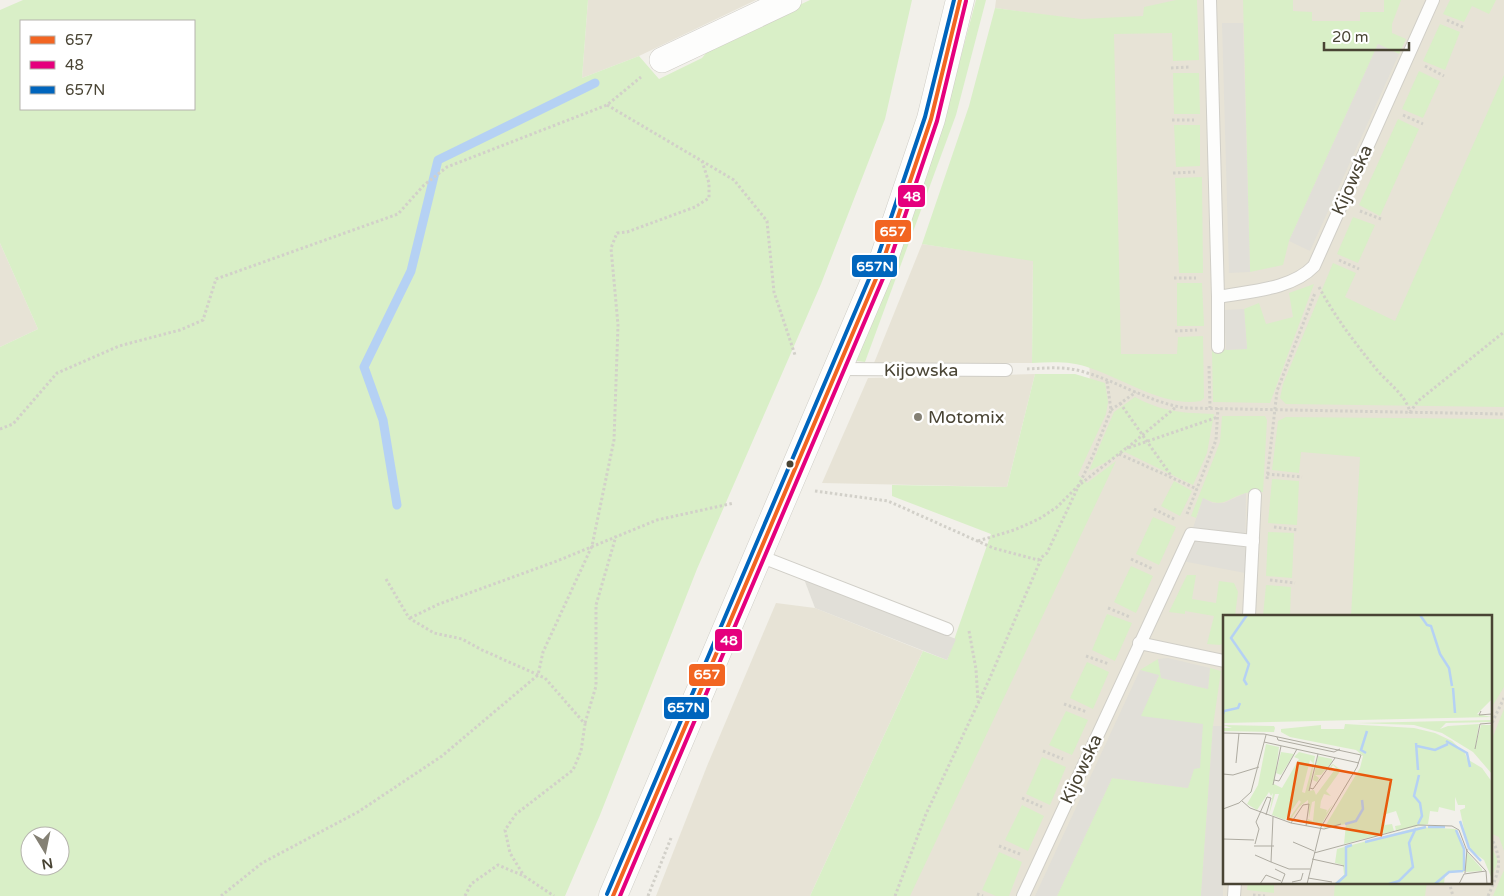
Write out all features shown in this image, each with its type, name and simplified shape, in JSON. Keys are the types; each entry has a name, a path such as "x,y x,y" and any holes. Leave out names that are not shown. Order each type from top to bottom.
{"street":[{"path":"662,60 788,0"},
{"path":"613,896 881,267 931,120 960,0"}],"lane":[{"path":"1210,0 1218,347"},
{"name":"Kijowska","path":"1218,297 1286,283 1298,279 1314,266 1433,0"},
{"name":"Kijowska","path":"836,369 866,371 1006,370"},
{"path":"1249,615 1255,496"},
{"name":"Kijowska","path":"1023,896 1191,534 1253,541"},
{"path":"757,555 947,629"},
{"path":"1140,643 1223,661"}],"path":[{"path":"1438,16 1464,28"},
{"path":"0,429 13,424 56,373 119,346 180,330 203,320 216,279 398,214 424,185 447,167 607,105 662,60"},
{"path":"1418,62 1444,76"},
{"path":"1171,68 1194,67"},
{"path":"607,105 734,180 766,221 774,292 796,355"},
{"path":"1396,111 1423,124"},
{"path":"1172,120 1202,119"},
{"path":"221,896 262,863 358,812 442,756 538,674 543,652 592,546 614,440 618,325 611,248 616,233 627,232 695,207 709,198 710,183 702,161"},
{"path":"1173,173 1204,171"},
{"path":"1353,207 1381,219"},
{"path":"1331,257 1359,269"},
{"path":"1174,278 1198,278"},
{"path":"1267,483 1277,391 1321,278"},
{"path":"1318,285 1334,315 1378,371 1407,401 1410,412"},
{"path":"1175,331 1199,330"},
{"path":"1410,412 1418,401 1504,332"},
{"path":"1006,370 1060,368 1083,371 1165,404 1176,406 1504,414"},
{"path":"1107,380 1111,410"},
{"path":"896,896 926,814 1042,559 1047,553 1078,486 1111,410 1136,392"},
{"path":"1120,403 1172,478"},
{"path":"978,541 1014,530 1039,519 1057,507 1078,486 1126,449 1176,406"},
{"path":"1126,449 1218,417"},
{"path":"1119,454 1197,489"},
{"path":"1267,474 1302,477"},
{"path":"812,490 888,502 978,541 1033,561 1042,559"},
{"path":"409,618 439,604 657,520 734,503"},
{"path":"1154,508 1182,524"},
{"path":"1273,527 1298,530"},
{"path":"524,876 510,854 505,830 516,814 573,770 580,751 585,724 596,686 596,606 616,536"},
{"path":"1131,559 1160,573"},
{"path":"386,579 409,618 434,633 462,639 545,678 585,724"},
{"path":"1262,579 1295,582"},
{"path":"1108,608 1138,620"},
{"path":"966,625 976,669 978,703"},
{"path":"1086,656 1117,667"},
{"path":"1492,723 1504,698"},
{"path":"1064,704 1095,715"},
{"path":"1043,751 1065,760"},
{"path":"1022,798 1044,807"},
{"path":"1488,896 1502,866 1500,853 1492,839"},
{"path":"999,846 1022,855"},
{"path":"466,896 471,884 498,865 524,876 554,896"},
{"path":"977,894 983,896"}],"shaded area":[{"path":"588,0 756,0 639,56 582,78"},
{"path":"996,0 1504,0 1504,896 856,896 1090,390 1081,20 995,8"},
{"path":"1222,23 1243,23 1250,272 1229,273"},
{"path":"1378,44 1399,54 1310,251 1289,241"},
{"path":"0,243 38,329 0,347"},
{"path":"922,244 1033,260 1032,363 874,363"},
{"path":"1244,309 1247,349 1226,350 1224,310"},
{"path":"1035,374 1007,487 822,483 868,378"},
{"path":"1246,493 1245,573 1182,561 1203,498 1213,503 1224,503"},
{"path":"804,579 956,639 947,660 815,608"},
{"path":"776,603 815,608 923,651 810,896 656,896 707,766"},
{"path":"1168,658 1210,668 1208,689 1161,678 1158,659"},
{"path":"1140,670 1159,675 1141,716 1203,724 1200,768 1194,769 1188,788 1112,778 1057,896 1035,896"},
{"path":"1213,726 1223,726 1223,896 1201,896"}],"green space":[{"path":"23,0 588,0 582,78 639,56 659,79 702,58 711,47 810,0 912,0 885,119 821,284 697,569 600,815 565,896 0,896 0,347 38,329 0,243 0,10"},
{"path":"976,0 986,0 956,115 865,362 849,360 943,124"},
{"path":"1176,0 1197,0 1199,60 1173,61 1172,33 1114,34 1121,354 1177,354 1178,337 1203,336 1204,398 1201,401 1188,402 1160,397 1076,364 1032,363 1033,261 922,244 969,106 995,8 1081,19 1143,16 1144,7"},
{"path":"1243,0 1293,0 1293,11 1312,12 1312,21 1360,21 1360,12 1384,12 1384,0 1401,0 1392,24 1392,33 1406,39 1399,54 1378,44 1289,241 1283,265 1250,272"},
{"path":"1450,0 1496,0 1489,14 1472,6 1464,22 1443,14"},
{"path":"1440,24 1460,32 1445,70 1423,61"},
{"path":"1419,71 1440,81 1423,118 1402,109"},
{"path":"1173,73 1199,73 1200,114 1174,114"},
{"path":"1504,75 1504,407 1286,404 1280,398 1283,384 1333,263 1356,273 1345,297 1395,321"},
{"path":"1398,119 1419,129 1380,216 1359,205"},
{"path":"1174,125 1200,125 1200,166 1176,167"},
{"path":"1202,177 1203,273 1179,273 1175,178"},
{"path":"1353,217 1375,225 1358,263 1337,254"},
{"path":"1177,283 1202,283 1204,326 1177,326"},
{"path":"1314,284 1270,403 1213,402 1212,350 1247,349 1244,309 1259,303 1266,324 1293,317 1289,293"},
{"path":"1035,374 1075,374 1105,383 1108,402 1106,414 1078,475 1087,483 1116,461 910,896 810,896 923,651 947,660 991,534 892,496 892,485 1007,487"},
{"path":"1135,397 1155,406 1173,411 1214,414 1207,453 1193,485 1125,452 1089,471 1114,412"},
{"path":"1222,416 1265,416 1267,420 1263,492 1246,493 1221,503 1203,498 1196,518 1191,516 1220,442"},
{"path":"1286,417 1504,419 1504,687 1492,707 1492,615 1351,615 1360,457 1301,452 1299,473 1272,470 1278,421"},
{"path":"1272,479 1299,481 1297,525 1268,523"},
{"path":"1174,481 1192,491 1180,516 1161,506"},
{"path":"1153,517 1176,527 1159,565 1136,554"},
{"path":"1268,532 1294,533 1292,578 1266,576"},
{"path":"1131,566 1153,576 1136,613 1114,602"},
{"path":"1187,575 1196,575 1192,599 1216,603 1219,581 1234,583 1238,592 1235,615 1223,615 1223,644 1220,645 1207,644 1214,616 1185,611 1185,614 1169,612"},
{"path":"1266,585 1291,587 1290,615 1263,615"},
{"path":"1107,614 1132,623 1115,661 1092,650"},
{"path":"1158,659 1162,678 1208,689 1210,668 1221,671 1213,726 1201,896 1057,896 1112,778 1188,788 1140,716 1159,676 1140,670"},
{"path":"1087,662 1109,672 1093,709 1070,698"},
{"path":"1504,709 1504,851 1499,837 1492,834 1492,739"},
{"path":"1066,711 1088,720 1072,755 1049,745"},
{"path":"1042,757 1066,767 1050,805 1026,794"},
{"path":"1022,805 1044,816 1028,851 1005,840"},
{"path":"1492,848 1498,861 1492,876"},
{"path":"999,852 1022,862 1009,896 996,896 982,890"},
{"path":"1504,870 1504,896 1493,896"},
{"path":"1248,884 1274,884 1274,893 1247,890"},
{"path":"1335,884 1427,884 1425,896 1334,896"}],"waterway":[{"path":"397,505 383,420 364,367 411,271 438,160 595,83"}],"transit line":[{"name":"657N","path":"607,894 875,265 925,117 954,0"},
{"name":"657","path":"613,896 881,267 931,119 960,0"},
{"name":"48","path":"620,896 887,269 937,121 966,1"}],"place":[{"name":"Motomix","path":"918,417"}]}
